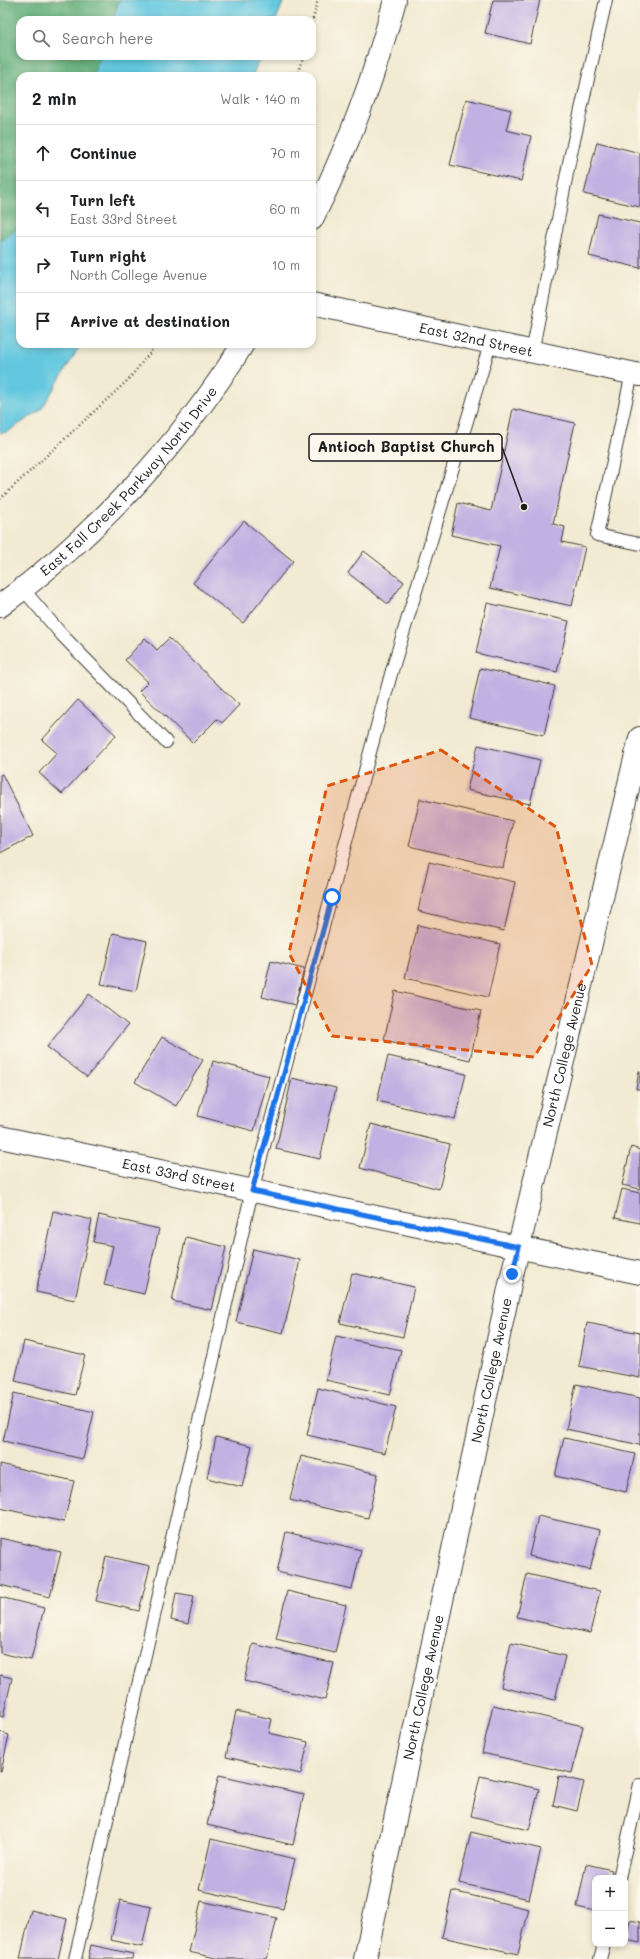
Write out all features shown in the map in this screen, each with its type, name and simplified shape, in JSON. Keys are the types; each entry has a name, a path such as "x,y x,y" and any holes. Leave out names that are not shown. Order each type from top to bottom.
{"main road":[{"path":"316,210 355,121 379,55 395,0"},
{"name":"East 32nd Street","path":"316,305 490,344 636,374"},
{"name":"East Fall Creek Parkway North Drive","path":"0,606 94,526 132,488 193,416 240,348"},
{"name":"North College Avenue","path":"365,1959 519,1247 640,738"},
{"name":"East 33rd Street","path":"0,1137 640,1272"}],"lane":[{"path":"532,353 570,158 606,0"},
{"path":"75,1959 252,1191 392,674 490,344"},
{"path":"636,374 598,535 640,544"},
{"path":"22,588 62,635 166,742"},
{"path":"620,1875 640,1784"},
{"path":"600,1959 603,1947"}],"path":[{"path":"314,16 318,0"},
{"path":"297,72 302,60"},
{"path":"0,499 128,380 155,348"}],"highlighted area":[{"path":"441,750 556,827 592,965 534,1057 332,1036 289,953 327,786"}],"green space":[{"path":"0,0 119,0 113,16 16,16 16,60 99,60 94,72 16,72 16,229 0,241"}],"water":[{"path":"119,0 284,0 278,16 114,16"},
{"path":"99,60 259,60 254,72 94,72"},
{"path":"16,229 16,348 79,348 41,410 7,432 0,433 0,241"}],"building":[{"path":"493,0 540,0 530,44 485,33"},
{"path":"466,99 511,110 506,130 531,136 521,181 450,165"},
{"path":"597,142 640,153 640,207 584,194"},
{"path":"598,214 640,223 640,268 589,256"},
{"path":"513,409 575,423 553,524 565,527 562,542 585,547 572,606 490,588 500,546 451,535 458,503 491,511"},
{"path":"244,521 293,561 243,623 193,583"},
{"path":"364,551 404,582 388,604 348,573"},
{"path":"487,603 569,621 557,672 476,653"},
{"path":"145,638 157,650 169,638 239,705 222,723 217,719 193,743 139,691 148,682 125,660"},
{"path":"480,668 555,686 544,735 469,718"},
{"path":"78,700 116,735 62,794 39,773 57,753 42,740"},
{"path":"478,745 540,760 530,804 467,790"},
{"path":"2,774 33,836 0,853 0,775"},
{"path":"420,799 513,821 503,868 409,846"},
{"path":"429,862 515,882 504,931 418,911"},
{"path":"418,925 500,944 488,997 405,978"},
{"path":"113,933 147,941 136,991 101,984"},
{"path":"271,961 304,969 295,1005 262,997"},
{"path":"395,991 481,1011 470,1060 384,1040"},
{"path":"89,994 128,1025 87,1077 47,1047"},
{"path":"162,1037 203,1060 176,1106 135,1082"},
{"path":"388,1056 466,1074 455,1119 377,1101"},
{"path":"213,1061 269,1076 254,1131 198,1116"},
{"path":"639,1071 640,1089 636,1089"},
{"path":"292,1078 336,1088 320,1159 276,1149"},
{"path":"371,1124 450,1144 439,1189 360,1168"},
{"path":"631,1147 640,1150 640,1189 622,1185"},
{"path":"622,1189 640,1193 640,1223 615,1218"},
{"path":"53,1211 92,1220 75,1300 36,1292"},
{"path":"99,1215 159,1229 144,1294 104,1285 113,1246 93,1242"},
{"path":"186,1237 226,1247 212,1310 172,1301"},
{"path":"253,1249 300,1260 283,1333 236,1322"},
{"path":"352,1273 414,1287 403,1337 340,1323"},
{"path":"587,1323 640,1333 640,1378 579,1366"},
{"path":"336,1336 401,1350 390,1395 326,1380"},
{"path":"24,1341 85,1355 75,1395 15,1381"},
{"path":"576,1384 640,1398 640,1445 566,1429"},
{"path":"318,1388 396,1407 385,1453 307,1435"},
{"path":"14,1393 94,1412 83,1459 3,1441"},
{"path":"216,1437 252,1446 242,1487 207,1478"},
{"path":"564,1438 635,1454 626,1492 555,1476"},
{"path":"301,1456 378,1474 368,1518 290,1500"},
{"path":"0,1464 74,1481 64,1522 0,1508"},
{"path":"538,1516 600,1530 590,1570 529,1556"},
{"path":"286,1532 361,1550 352,1589 277,1572"},
{"path":"0,1538 61,1552 50,1597 0,1585"},
{"path":"106,1556 150,1566 139,1611 96,1601"},
{"path":"527,1574 600,1591 590,1633 517,1617"},
{"path":"287,1591 346,1605 335,1653 276,1639"},
{"path":"176,1593 194,1596 188,1624 171,1620"},
{"path":"0,1597 44,1608 31,1660 0,1653"},
{"path":"511,1643 565,1656 555,1700 501,1687"},
{"path":"253,1644 334,1663 325,1700 244,1681"},
{"path":"0,1675 12,1678 3,1717 0,1716"},
{"path":"493,1705 583,1726 572,1773 482,1753"},
{"path":"236,1711 272,1719 269,1733 308,1742 301,1774 226,1757"},
{"path":"0,1732 9,1735 1,1772 0,1772"},
{"path":"219,1775 304,1794 293,1845 207,1825"},
{"path":"480,1776 539,1789 529,1830 471,1816"},
{"path":"559,1776 584,1782 577,1811 553,1805"},
{"path":"471,1832 541,1849 529,1899 459,1883"},
{"path":"211,1839 295,1859 283,1909 199,1890"},
{"path":"586,1864 612,1870 611,1875 592,1875 592,1910 577,1907"},
{"path":"452,1891 529,1909 518,1954 442,1937"},
{"path":"120,1900 151,1907 142,1947 111,1940"},
{"path":"201,1901 277,1918 267,1959 220,1959 189,1952"},
{"path":"31,1910 67,1919 58,1959 20,1959"},
{"path":"630,1920 640,1922 640,1943 628,1940"},
{"path":"91,1945 133,1954 132,1959 88,1959"}],"place":[{"name":"Antioch Baptist Church","path":"524,507"}],"route":[{"path":"332,897 252,1191 519,1247 512,1274"}]}
